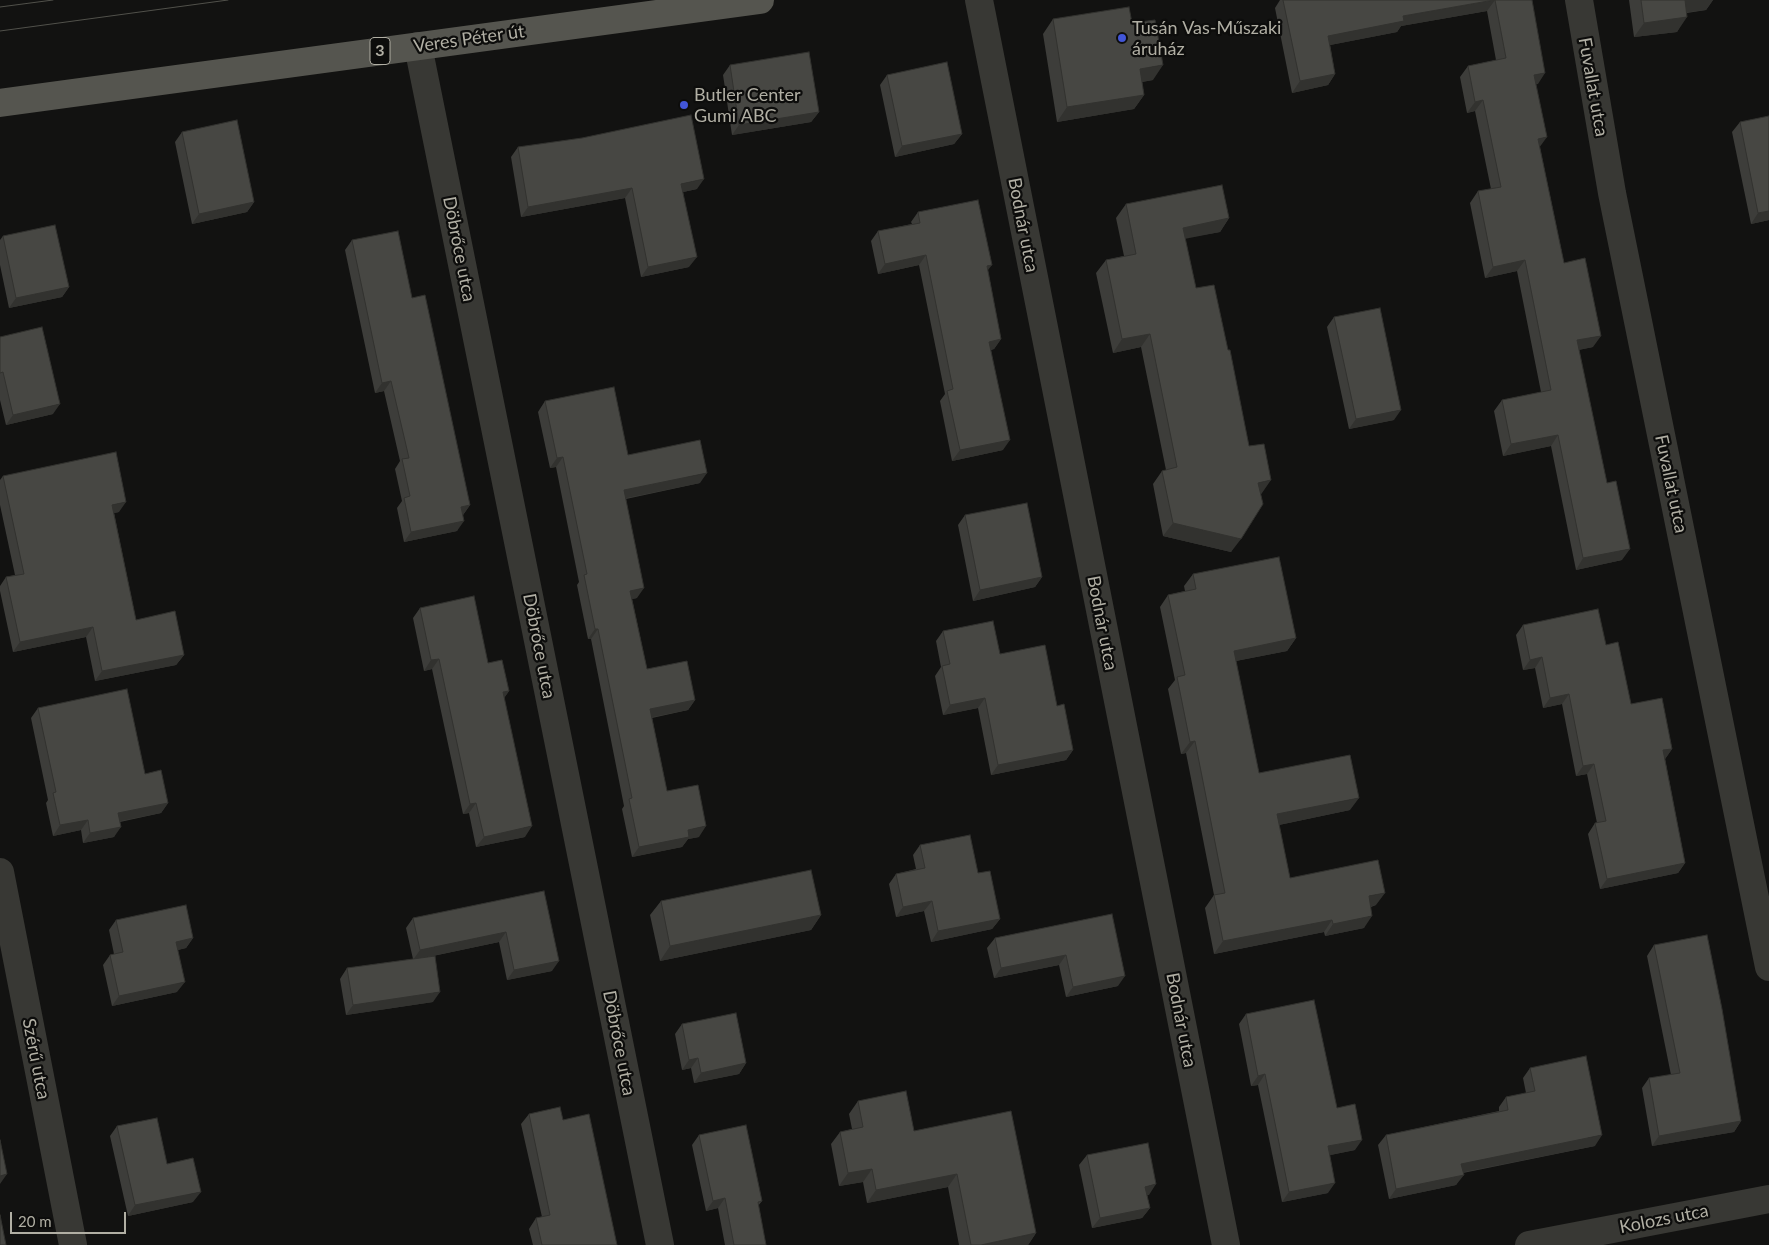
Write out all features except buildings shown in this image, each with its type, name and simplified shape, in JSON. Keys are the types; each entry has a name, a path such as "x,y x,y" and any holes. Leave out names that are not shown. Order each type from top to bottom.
{"main road":[{"name":"Veres Péter út","path":"0,103 760,0"}],"street":[{"name":"Bodnár utca","path":"979,0 1226,1245"},
{"name":"Fuvallat utca","path":"1579,0 1612,193 1769,967"},
{"name":"Döbrőce utca","path":"418,46 660,1245"},
{"name":"Szérű utca","path":"0,872 73,1245"},
{"name":"Kolozs utca","path":"1529,1245 1769,1199"}],"tram line":[{"path":"0,7 53,0"},
{"path":"0,31 228,0"}],"place":[{"name":"Tusán Vas-Műszaki áruház","path":"1122,38"},
{"name":"Butler Center Gumi ABC","path":"684,105"}]}
